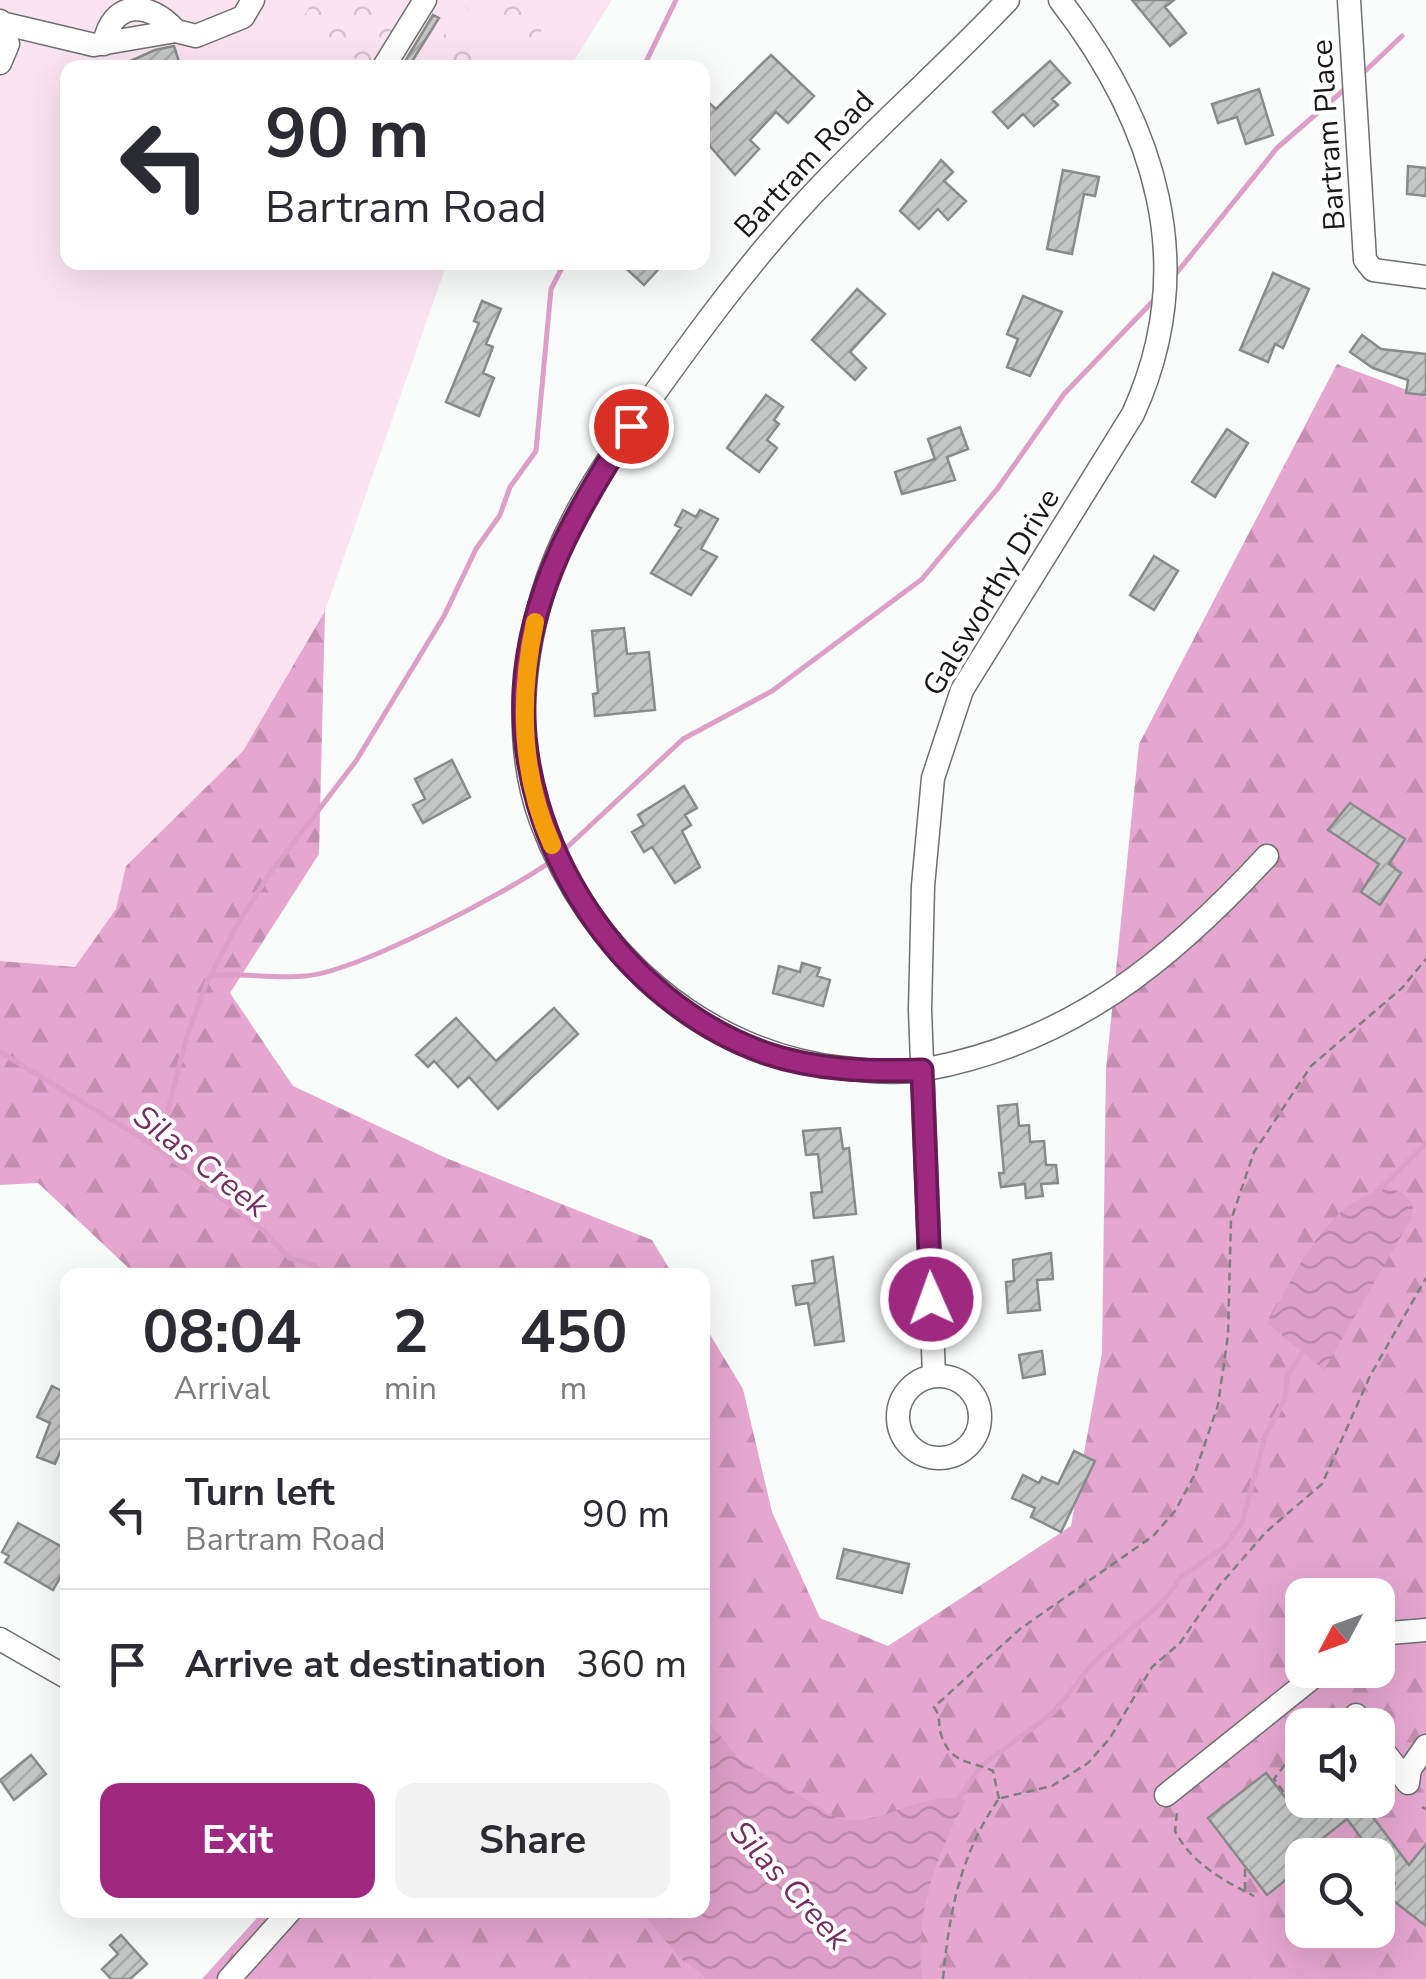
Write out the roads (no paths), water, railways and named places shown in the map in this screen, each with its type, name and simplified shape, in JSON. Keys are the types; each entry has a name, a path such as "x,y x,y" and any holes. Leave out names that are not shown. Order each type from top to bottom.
{"street":[{"path":"387,60 425,0"},
{"name":"Bartram Road","path":"1008,0 806,200 716,310 631,426 554,560 538,611 524,688 529,774 540,819 573,886 616,948 643,976 697,1018 761,1052 826,1066 922,1070 1001,1049 1114,994 1173,952 1267,856"},
{"name":"Galsworthy Drive","path":"934,1376 922,1070 923,886 939,748 962,690 993,636 1132,414 1149,378 1160,326 1163,279 1157,186 1112,71 1060,0"},
{"name":"Bartram Place","path":"1349,0 1365,260 1373,270 1426,278"},
{"path":"104,44 108,22 121,10 140,6 165,18 176,31"},
{"path":"0,22 63,40 104,44 176,31 196,36 212,31 248,8"},
{"path":"0,22 8,44 0,63"},
{"path":"1395,1633 1426,1630"},
{"path":"0,1639 60,1673"},
{"path":"1169,1792 1299,1688"},
{"path":"1395,1766 1408,1783 1410,1769 1426,1746"},
{"path":"229,1979 284,1918"}],"water":[{"path":"1388,1188 1402,1192 1413,1204 1412,1217 1324,1370 1267,1323 1302,1261 1330,1223 1366,1195"},
{"path":"710,1724 740,1760 839,1819 871,1818 934,1800 966,1800 945,1842 924,1909 922,1979 708,1979 680,1958 647,1918 710,1918"}],"waterway":[{"path":"647,60 676,0"},
{"path":"1361,75 1402,36"},
{"path":"1171,280 1277,148 1345,89"},
{"path":"158,1148 186,1039 206,984 237,925 268,876 356,761 444,616 476,549 500,515 510,487 536,451 551,289 561,270"},
{"path":"562,852 683,739 772,691 922,579 998,488 1064,394 1154,300"},
{"path":"212,975 305,976 359,961 431,929 550,862"},
{"name":"Silas Creek","path":"0,1052 158,1148 264,1231 289,1258 317,1268"},
{"path":"1375,1194 1426,1143"},
{"path":"957,1802 981,1766 1054,1712 1093,1663 1163,1601 1182,1576 1223,1548 1242,1523 1265,1436 1285,1399 1287,1376 1306,1347"}]}
